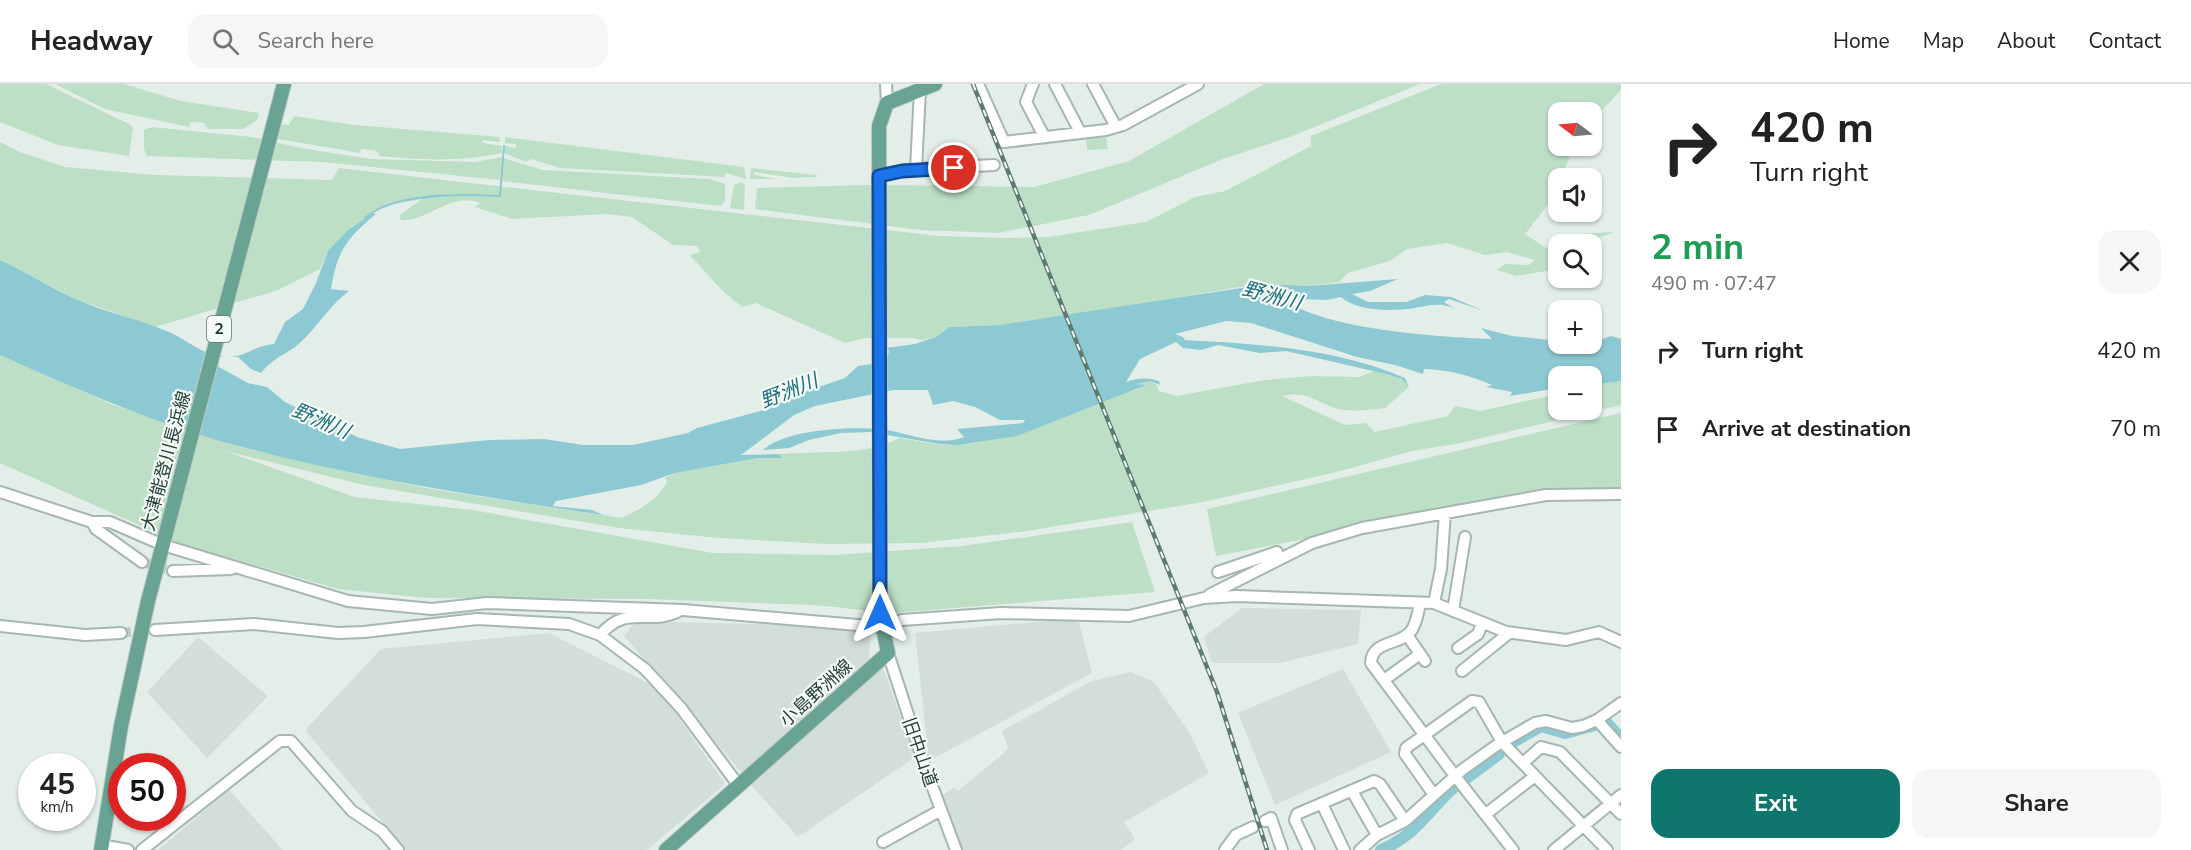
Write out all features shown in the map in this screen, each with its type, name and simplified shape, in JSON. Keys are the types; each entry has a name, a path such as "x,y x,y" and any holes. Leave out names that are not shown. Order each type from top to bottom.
{"main road":[{"name":"大津能登川長浜線","path":"101,848 133,665 163,541 284,84"},
{"path":"888,653 881,620 879,126 887,103 934,84"},
{"name":"小島野洲線","path":"666,850 888,653"}],"street":[{"path":"886,84 887,103"},
{"path":"978,84 1004,142 1116,127 1193,85"},
{"path":"1033,84 1026,102 1044,136"},
{"path":"1055,84 1080,132"},
{"path":"1093,84 1116,127"},
{"path":"916,169 920,90"},
{"path":"880,179 916,169 994,165"},
{"path":"0,492 92,522 110,522 240,569 348,601 432,609 487,603 683,610 812,620 902,620 1000,613 1129,616 1204,598 1237,596 1434,603 1509,633 1566,640 1599,632 1621,642"},
{"path":"1204,598 1312,543 1362,528 1546,495 1621,494"},
{"path":"1434,603 1441,569 1445,513"},
{"path":"92,522 96,529 142,561"},
{"path":"1453,611 1465,537"},
{"path":"1218,572 1299,543"},
{"path":"172,571 240,569"},
{"path":"1420,603 1417,621 1407,634 1377,648 1371,654 1371,663 1513,850"},
{"path":"600,635 612,622 628,616 668,617 683,610"},
{"path":"794,610 812,620"},
{"path":"155,630 254,624 338,633 477,619 569,624 600,635 632,657 662,685 739,786"},
{"path":"1458,648 1478,634 1482,623"},
{"path":"0,626 86,635 122,633"},
{"path":"1462,671 1509,633"},
{"path":"1384,680 1423,657 1407,634"},
{"name":"旧中山道","path":"888,653 956,850"},
{"path":"1434,795 1405,754 1406,748 1472,701 1479,702 1502,742 1607,850"},
{"path":"1360,850 1377,835 1405,821 1455,776 1502,742 1535,723 1546,721 1556,726 1572,728 1597,720 1621,703"},
{"path":"1597,720 1621,747"},
{"path":"142,850 279,741 291,741 352,811 382,831 398,850"},
{"path":"1523,763 1541,747 1560,752 1621,814"},
{"path":"1486,814 1535,776"},
{"path":"1309,850 1295,820 1297,814 1374,781 1380,784 1405,821"},
{"path":"1352,791 1377,835"},
{"path":"1554,850 1621,795"},
{"path":"1322,804 1344,850"},
{"path":"883,842 941,810"},
{"path":"1265,821 1271,818 1282,850"},
{"path":"1225,850 1236,835 1252,827"},
{"path":"101,848 128,850"}],"shaded area":[{"path":"1242,608 1361,610 1358,644 1280,663 1212,663 1204,637"},
{"path":"1078,618 1092,673 929,761 915,633"},
{"path":"636,621 871,627 869,661 742,773 624,636"},
{"path":"549,633 658,688 725,784 647,850 406,850 305,730 381,649"},
{"path":"198,637 268,696 207,758 147,692"},
{"path":"882,665 915,757 798,837 750,784"},
{"path":"1343,669 1391,752 1275,805 1238,713"},
{"path":"1131,672 1154,682 1189,732 1209,773 1124,822 1135,839 1121,850 961,850 942,796 954,787 958,791 1006,751 1008,747 1002,731 1091,681"},
{"path":"229,790 283,850 158,850 180,831 186,831 186,826"}],"green space":[{"path":"0,84 46,84 129,124 133,128 129,156 58,145 0,122"},
{"path":"55,84 124,84 181,101 259,113 257,120 243,129 208,129 204,123 191,122 189,127 105,109"},
{"path":"1264,84 1420,84 1290,137 1223,159 1089,215 998,233 920,230 755,209 757,188 868,185 1034,187 1129,161"},
{"path":"1441,84 1621,84 1621,90 1602,110 1602,102 1548,102 1548,156 1570,156 1565,168 1548,168 1548,205 1525,234 1548,247 1548,271 1516,276 1497,270 1505,264 1529,265 1535,260 1507,252 1485,255 1447,243 1407,249 1390,261 1348,273 1339,282 1308,286 1267,284 1232,288 1127,307 999,325 949,327 936,337 922,340 865,338 845,343 756,303 743,307 721,289 689,255 700,252 697,246 673,245 632,217 607,214 512,219 475,207 480,203 469,200 449,204 410,220 400,220 401,214 422,199 387,205 373,213 328,251 320,269 278,290 155,327 78,300 0,260 0,142 20,152 65,167 155,175 332,180 339,168 939,236 1010,238 1048,237 1146,222 1195,197 1225,191 1311,146 1311,136"},
{"path":"294,116 355,125 500,137 499,142 483,140 483,143 502,146 502,153 456,159 379,156 377,151 361,149 360,153 272,138 277,124 289,125"},
{"path":"152,127 252,137 301,148 371,159 475,162 502,157 500,180 323,162 147,156 144,149 144,130"},
{"path":"505,137 744,167 746,179 726,173 724,177 560,168 531,159 526,162 504,153 505,146 516,148 516,144 505,143"},
{"path":"1106,137 1108,149 1087,150 1086,139"},
{"path":"503,158 543,170 710,179 725,184 725,201 720,206 502,181"},
{"path":"751,168 817,175 816,177 795,178 754,172 754,175 777,179 750,179"},
{"path":"742,182 745,185 744,210 730,208 734,185"},
{"path":"1614,232 1602,236 1602,234 1589,234 1592,233"},
{"path":"0,355 111,404 244,448 431,489 622,518 654,499 667,482 665,478 675,473 758,458 781,458 779,454 841,452 873,448 899,438 951,445 981,441 1027,429 1093,403 1138,389 1135,384 1150,381 1157,385 1159,391 1176,396 1265,380 1311,376 1358,377 1375,371 1402,379 1409,387 1385,408 1344,410 1302,395 1282,396 1345,425 1366,423 1375,432 1448,416 1455,406 1480,411 1548,396 1548,420 1558,420 1461,443 1412,451 1337,472 1203,502 1027,531 921,543 826,544 719,538 619,528 364,485 225,451 355,497 472,510 713,553 835,555 962,546 1132,522 1155,592 892,613 814,605 647,599 426,598 338,589 179,543 0,463"},
{"path":"1621,381 1621,405 1602,410 1602,384"},
{"path":"1621,413 1621,490 1547,493 1216,556 1207,509 1591,420 1602,420 1602,417"}],"water":[{"path":"373,213 376,214 351,238 336,265 331,289 349,291 336,302 301,342 272,362 261,373 251,369 238,357 231,357 274,344 285,322 303,309 328,251 347,231"},
{"name":"野洲川","path":"0,260 78,300 169,332 206,352 222,357 214,357 219,367 248,383 267,387 285,402 357,437 400,449 489,440 544,439 583,445 633,445 688,433 697,428 768,409 799,394 845,378 858,366 886,362 889,351 886,348 915,344 936,337 949,327 999,325 1267,284 1308,286 1398,279 1370,291 1352,294 1368,302 1406,302 1425,295 1451,297 1484,311 1449,299 1444,302 1457,310 1444,305 1433,305 1381,310 1355,305 1341,297 1327,300 1282,298 1301,309 1325,318 1382,330 1492,339 1481,328 1512,336 1548,340 1548,354 1602,354 1602,339 1611,336 1621,339 1621,381 1602,384 1602,366 1548,366 1548,390 1510,396 1512,392 1486,387 1492,385 1475,378 1424,369 1423,374 1357,357 1251,323 1226,321 1175,334 1185,338 1184,340 1296,349 1351,360 1405,378 1409,387 1402,379 1386,374 1286,351 1260,353 1218,345 1201,350 1183,348 1176,342 1140,359 1126,382 1146,379 1159,381 1160,385 1150,381 1136,384 1146,385 1017,436 958,445 870,432 841,433 809,440 789,448 763,450 789,437 825,430 879,429 946,441 964,437 957,429 1023,423 1025,420 1000,420 975,407 953,401 933,405 928,390 893,390 815,406 794,415 741,455 779,454 782,458 758,458 675,473 641,485 556,501 553,506 592,510 603,515 423,486 290,459 183,429 60,382 0,355"}],"waterway":[{"path":"365,218 393,203 411,199 449,195 500,196 504,146"},
{"path":"1513,742 1541,726 1565,733 1606,722 1621,739"},
{"path":"1464,780 1499,754"},
{"path":"1381,850 1404,837 1455,786"}],"tunnel":[{"path":"142,562 173,571"},
{"path":"121,633 148,630"}],"railway":[{"path":"973,84 1217,692 1267,850"}],"route":[{"path":"880,613 879,176 888,172 916,169 954,168"}]}
